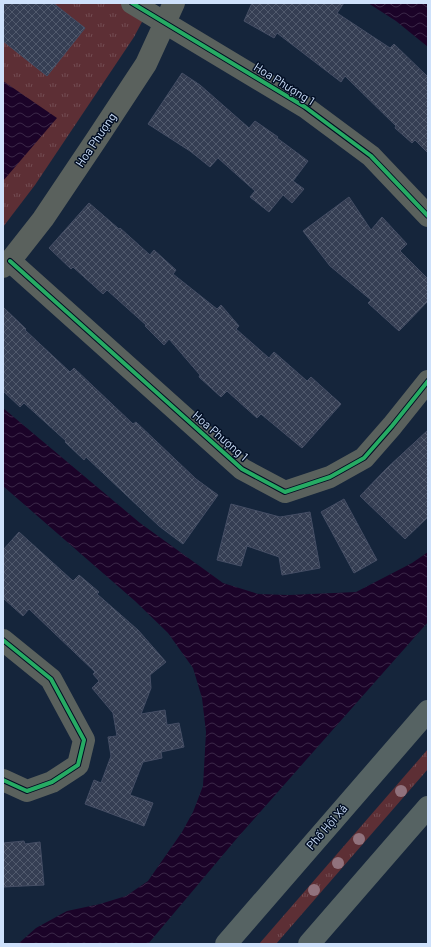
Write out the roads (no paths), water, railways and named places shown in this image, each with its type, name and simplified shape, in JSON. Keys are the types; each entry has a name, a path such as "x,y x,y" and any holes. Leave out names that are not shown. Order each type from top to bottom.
{"main road":[{"name":"Phố Hội Xá","path":"226,944 428,711"},
{"path":"309,944 428,807"}],"street":[{"name":"Hoa Phượng 1","path":"132,3 305,107 371,156 428,216"},
{"name":"Hoa Phượng","path":"6,264 43,219 146,64 174,3"},
{"name":"Hoa Phượng 1","path":"6,264 242,469 285,492 330,477 364,458 428,381"},
{"path":"3,640 51,679 84,740 78,765 52,782 27,791 3,780"}],"water":[{"path":"368,3 428,3 428,47 396,21"},
{"path":"3,81 57,118 3,181"},
{"path":"3,408 140,523 223,583 258,594 289,595 356,592 412,563 428,552 428,622 238,837 148,944 18,944 36,928 67,911 100,904 126,896 148,881 182,832 193,812 203,786 206,732 202,698 193,668 168,633 135,601 3,486"}]}
